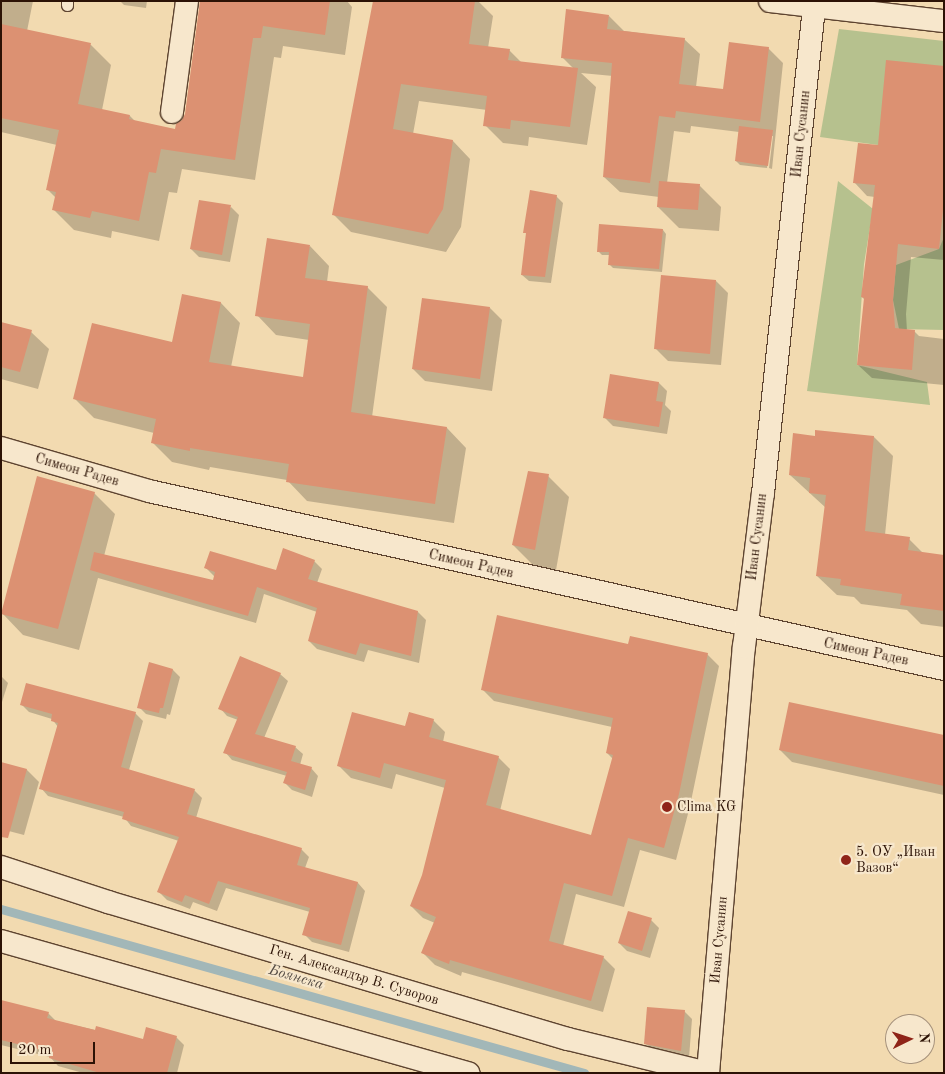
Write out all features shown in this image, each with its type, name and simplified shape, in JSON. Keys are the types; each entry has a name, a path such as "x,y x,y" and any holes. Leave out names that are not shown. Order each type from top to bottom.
{"street":[{"path":"172,112 187,1"},
{"path":"770,1 815,4 944,21"},
{"name":"Иван Сусанин","path":"708,1073 746,626 815,4"},
{"name":"Симеон Радев","path":"1,448 149,490 746,626 944,669"},
{"name":"Ген. Александър В. Суворов","path":"1,867 108,902 558,1036 708,1073"},
{"path":"1,941 469,1073"}],"green space":[{"path":"839,29 944,41 944,66 878,145 820,137"},
{"path":"838,181 873,209 864,264 857,365 927,382 930,405 807,391"},
{"path":"944,237 944,330 899,329 893,300 896,265 939,249"}],"building":[{"path":"200,1 330,1 325,35 263,26 261,38 253,38 235,160 161,149 156,173 149,172 139,221 92,211 90,218 52,210 56,192 46,190 59,130 1,118 1,24 91,43 78,104 130,115 129,119 175,129 176,124 182,120 185,114"},
{"path":"373,1 475,1 469,44 510,49 508,60 578,68 570,127 511,120 510,129 483,126 487,96 401,84 393,129 453,140 443,209 428,234 332,215"},
{"path":"566,9 609,15 607,29 685,38 679,84 723,89 729,42 769,47 760,122 676,111 675,118 659,116 650,183 603,177 612,63 561,58"},
{"path":"886,60 944,66 944,200 939,249 898,244 893,300 895,328 915,330 912,370 857,365 864,298 861,297 875,185 853,183 858,143 878,145"},
{"path":"739,126 773,130 768,166 735,161"},
{"path":"659,181 700,184 698,210 657,207"},
{"path":"530,190 557,195 545,277 521,275 526,233 523,233"},
{"path":"199,200 231,205 222,255 190,249"},
{"path":"599,224 663,229 659,269 608,265 609,252 597,252"},
{"path":"267,238 310,245 305,278 368,286 351,412 447,427 435,504 286,482 289,464 190,448 190,451 151,443 156,419 73,399 92,323 172,342 182,294 221,302 209,362 303,377 310,324 255,316"},
{"path":"661,275 716,280 710,354 654,349"},
{"path":"422,298 490,307 480,379 412,369"},
{"path":"1,322 32,330 20,372 1,367"},
{"path":"610,374 659,382 656,401 663,402 659,427 603,418"},
{"path":"815,430 874,436 865,531 910,537 908,550 944,555 944,611 900,605 902,594 840,585 841,579 816,576 826,495 809,493 810,478 789,475 793,433 815,436"},
{"path":"528,471 549,474 535,550 512,545"},
{"path":"37,476 95,492 58,629 1,614"},
{"path":"283,548 315,560 308,579 418,611 411,656 360,643 356,655 308,641 317,608 257,587 248,616 90,570 94,552 213,580 215,572 204,568 210,551 276,570"},
{"path":"497,615 628,644 630,636 708,653 679,794 664,848 628,838 612,896 564,883 549,941 604,956 591,1001 450,960 449,964 421,953 436,917 410,906 422,875 446,780 384,763 380,778 337,766 352,712 405,726 409,712 434,719 429,737 499,756 486,805 591,835 613,755 606,753 613,718 481,690"},
{"path":"240,656 281,673 255,734 296,746 291,761 312,767 305,790 283,783 287,772 223,753 238,717 218,709"},
{"path":"149,662 173,669 163,708 160,708 159,713 137,708"},
{"path":"26,683 136,712 121,767 195,789 187,814 302,848 297,865 358,882 341,945 302,935 310,908 218,881 209,904 185,895 182,902 157,892 179,837 122,819 124,812 39,789 58,723 51,721 52,714 20,705"},
{"path":"789,702 944,735 944,786 779,750"},
{"path":"1,762 27,769 8,838 1,837"},
{"path":"628,911 652,918 642,951 618,943"},
{"path":"1,1000 49,1012 47,1018 95,1030 96,1026 143,1039 146,1027 177,1036 167,1073 100,1073 49,1058 50,1052 1,1040"},
{"path":"647,1007 685,1010 681,1051 644,1044"}],"waterway":[{"name":"Боянска","path":"1,909 584,1073"}],"place":[{"name":"Clima KG","path":"667,807"},
{"name":"5. ОУ „Иван Вазов“","path":"846,860"}]}
